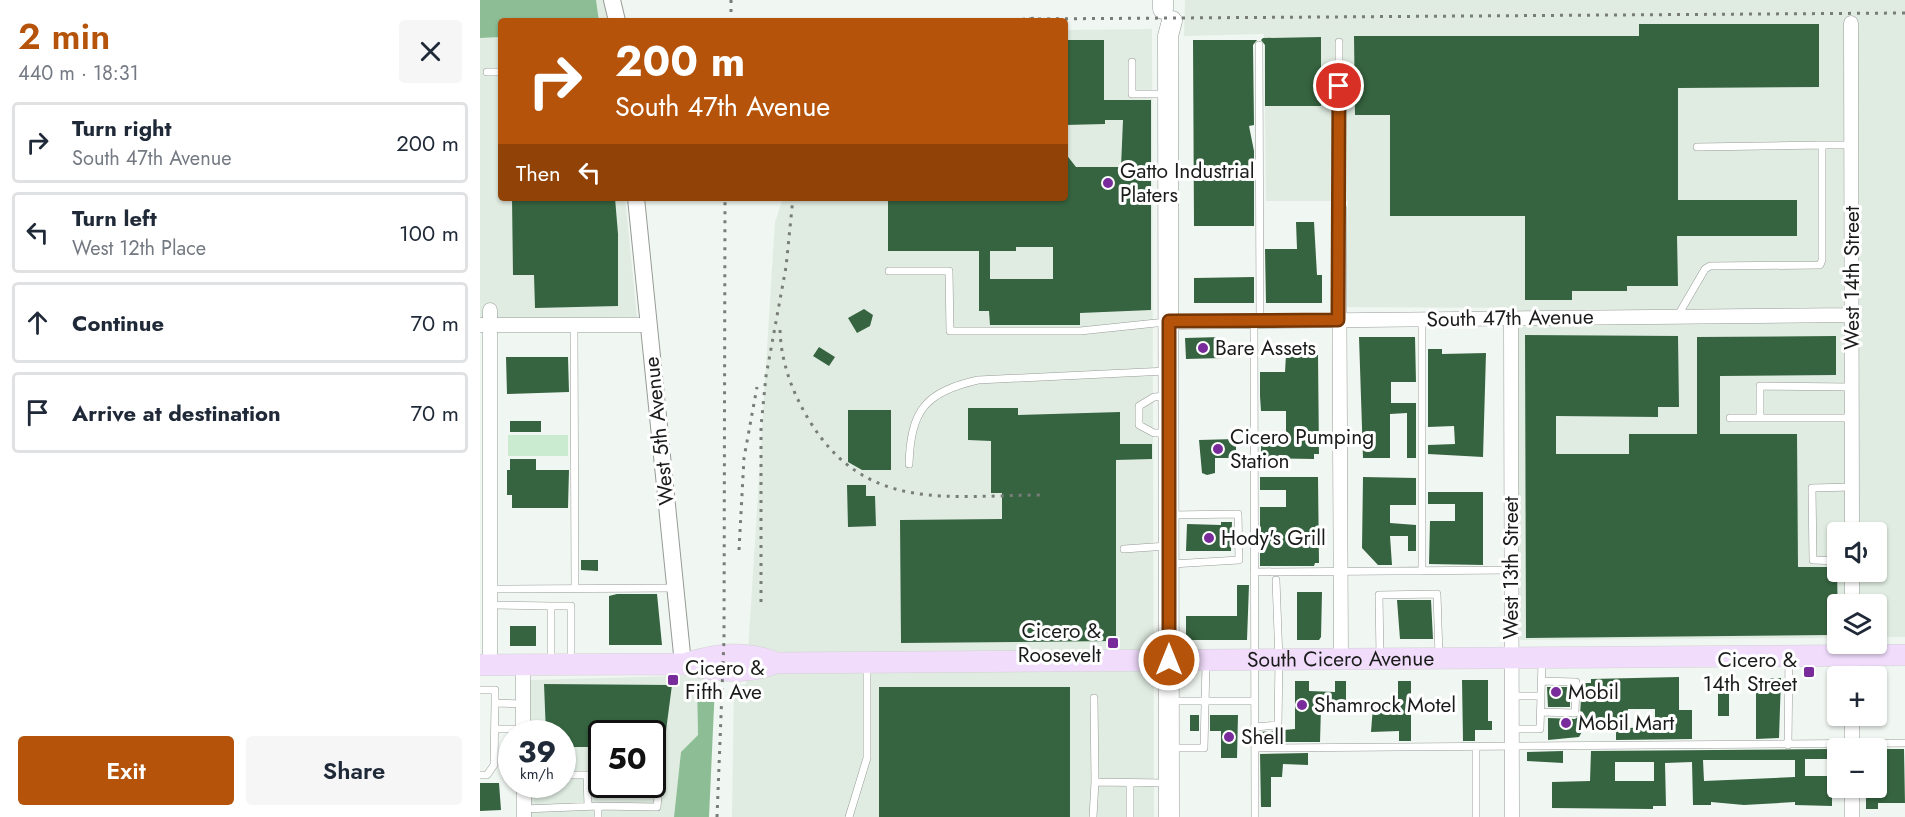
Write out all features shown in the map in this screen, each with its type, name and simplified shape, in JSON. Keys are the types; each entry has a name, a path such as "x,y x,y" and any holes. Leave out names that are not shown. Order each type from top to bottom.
{"main road":[{"path":"1168,14 1169,817"},
{"name":"South Cicero Avenue","path":"485,665 683,664 715,655 757,655 776,663 867,663 1789,656 1827,652"},
{"name":"South Cicero Avenue","path":"1887,653 1905,655"}],"street":[{"path":"612,0 618,18"},
{"path":"620,18 623,0"},
{"name":"West 14th Street","path":"1851,23 1852,522"},
{"name":"West 5th Avenue","path":"636,201 683,664"},
{"path":"1339,207 1341,659"},
{"path":"485,665 490,605 487,581 485,325 490,310"},
{"name":"South 47th Avenue","path":"1169,321 1852,315"},
{"name":"West 13th Street","path":"1511,318 1512,817"},
{"path":"485,325 649,325"},
{"path":"523,665 523,720"},
{"path":"1852,798 1852,817"}],"lane":[{"path":"1339,42 1339,207"},
{"path":"1255,817 1254,572 1259,45"},
{"path":"1132,62 1132,94 1168,94"},
{"path":"487,72 498,72"},
{"path":"1677,317 1705,269 1710,266 1820,264 1822,260 1822,145"},
{"path":"1697,147 1851,145"},
{"path":"889,271 949,271 950,331 1091,331 1169,321"},
{"path":"1422,319 1422,571"},
{"path":"574,325 575,588"},
{"path":"909,464 910,433 926,402 949,386 978,380 1169,371"},
{"path":"1760,418 1760,386 1852,387"},
{"path":"1169,396 1154,397 1139,406 1139,425 1154,433 1169,433"},
{"path":"1730,418 1852,418"},
{"path":"1827,561 1813,560 1812,488 1852,487"},
{"path":"1124,549 1239,560 1238,514 1169,515"},
{"path":"1254,572 1512,570"},
{"path":"1255,727 1278,726 1279,660 1276,580"},
{"path":"487,581 575,588 675,588"},
{"path":"1380,659 1379,595 1437,594 1439,658"},
{"path":"490,605 571,606 561,665"},
{"path":"551,606 561,665"},
{"path":"1788,745 1789,656"},
{"path":"1512,729 1540,729 1542,657"},
{"path":"1169,748 1204,748 1206,660"},
{"path":"849,817 867,758 867,663"},
{"path":"1540,712 1575,713 1576,682 1541,681"},
{"path":"480,690 495,690 495,703 494,765 487,775 480,775"},
{"path":"1512,696 1540,696"},
{"path":"1093,817 1094,698"},
{"path":"1168,701 1255,701"},
{"path":"495,703 524,704"},
{"path":"1887,744 1905,743"},
{"path":"1255,748 1827,746"},
{"path":"1476,747 1476,817"},
{"path":"576,775 586,775 588,806"},
{"path":"1095,782 1169,783"},
{"path":"1130,783 1130,817"},
{"path":"524,813 588,806 657,807 658,798"},
{"path":"598,806 598,817"}],"shaded area":[{"path":"596,0 605,0 607,18 599,18"},
{"path":"1185,0 1905,0 1905,637 1887,637 1887,594 1827,594 1827,638 1520,640 1517,308 1345,307 1348,201 1266,201 1264,34 1184,36"},
{"path":"1152,29 1154,817 732,817 734,685 746,684 775,222 782,201 1068,201 1068,30"},
{"path":"498,37 498,201 625,201 637,317 480,319 480,38"},
{"path":"715,675 715,685 697,685 698,735 681,752 674,817 530,817 530,798 576,798 576,720 530,720 530,680"}],"green space":[{"path":"480,0 596,0 599,18 498,18 498,37 480,38"},
{"path":"508,435 568,435 568,456 508,456"},
{"path":"697,684 715,685 709,817 674,817 681,752 698,735"}],"building":[{"path":"1639,24 1819,24 1819,87 1678,88 1678,200 1797,200 1797,236 1677,236 1678,286 1627,286 1627,291 1572,291 1572,300 1525,300 1525,216 1390,216 1390,115 1355,115 1354,36 1639,36"},
{"path":"1321,37 1321,106 1265,106 1265,45 1261,40 1263,38"},
{"name":"Gatto Industrial Platers","path":"1068,40 1104,40 1104,100 1151,100 1151,310 1080,313 1080,325 990,325 989,311 979,311 979,251 888,251 888,201 1068,201 1068,157 1076,167 1121,167 1123,120 1105,120 1105,124 1068,125","holes":["1016,247 1053,247 1053,279 990,279 990,251 1016,251"]},
{"path":"1193,40 1257,40 1253,45 1254,125 1249,126 1254,151 1254,226 1194,226"},
{"path":"512,201 615,201 618,234 618,306 535,308 534,275 513,275"},
{"path":"1296,222 1314,222 1317,275 1322,275 1322,303 1266,303 1265,249 1297,249"},
{"path":"1254,277 1254,303 1194,303 1194,278"},
{"path":"864,309 873,315 870,326 857,333 848,318"},
{"path":"1525,335 1678,336 1679,407 1658,407 1658,417 1556,416 1556,454 1629,454 1629,434 1697,434 1697,337 1836,336 1836,375 1720,376 1720,434 1797,434 1798,567 1827,567 1827,582 1837,582 1837,594 1827,594 1827,635 1526,638"},
{"name":"Bare Assets","path":"1221,337 1222,358 1186,359 1185,338"},
{"path":"1359,337 1415,337 1416,382 1391,382 1391,403 1416,403 1416,458 1407,458 1407,413 1390,414 1390,458 1363,458"},
{"path":"819,347 835,357 829,366 813,356"},
{"path":"1428,349 1442,349 1442,354 1486,353 1483,457 1428,454 1428,445 1455,444 1454,426 1428,427"},
{"path":"1286,355 1318,355 1319,454 1314,454 1314,459 1261,458 1261,446 1286,445 1286,411 1261,411 1260,372 1285,372"},
{"path":"506,357 568,357 569,392 507,394"},
{"path":"968,408 1018,408 1018,415 1120,412 1120,444 1152,444 1152,459 1116,460 1116,641 901,643 900,520 1002,519 1002,493 991,493 991,441 968,440"},
{"path":"848,410 891,410 891,470 862,470 848,462"},
{"path":"510,421 541,421 541,432 510,432"},
{"name":"Cicero Pumping Station","path":"1236,439 1236,458 1215,458 1215,473 1207,475 1202,473 1199,440"},
{"path":"510,459 536,459 536,470 569,470 568,508 512,508 512,495 507,495 507,470 510,470"},
{"path":"1260,477 1318,477 1319,563 1315,563 1314,566 1260,566 1260,507 1286,507 1286,490 1260,490"},
{"path":"1363,477 1416,478 1416,505 1390,505 1390,523 1416,525 1416,551 1408,551 1408,536 1390,536 1392,565 1378,565 1362,548"},
{"path":"847,485 866,485 866,496 875,496 876,526 848,527"},
{"path":"1428,492 1483,492 1483,565 1429,564 1430,521 1455,521 1455,504 1428,504"},
{"name":"Hody's Grill","path":"1221,522 1232,522 1231,551 1186,551 1187,524 1221,525"},
{"path":"581,560 598,560 598,571 581,570"},
{"path":"1237,585 1249,585 1247,640 1186,640 1186,616 1237,616"},
{"path":"1297,592 1322,592 1321,637 1319,640 1297,640"},
{"path":"657,594 662,645 609,645 609,596"},
{"path":"1397,600 1431,600 1433,639 1400,639"},
{"path":"510,626 536,626 536,646 510,646"},
{"path":"1679,677 1679,710 1692,710 1692,739 1616,740 1616,730 1583,730 1579,737 1548,740 1548,718 1575,719 1580,715 1582,683 1591,683 1591,679","holes":["1628,709 1655,709 1655,727 1628,728"]},
{"path":"1756,678 1781,678 1779,738 1756,739"},
{"path":"1462,680 1488,680 1488,721 1492,721 1492,730 1475,730 1475,741 1463,741"},
{"path":"1295,681 1309,681 1309,691 1335,692 1335,681 1346,681 1346,707 1321,707 1320,742 1260,742 1260,732 1295,729"},
{"path":"1398,681 1411,681 1411,741 1399,741 1399,731 1371,732 1373,706 1398,706"},
{"path":"544,684 672,685 666,731 666,720 588,720 588,747 576,747 576,720 545,720"},
{"path":"1718,685 1729,685 1729,716 1718,716"},
{"path":"879,687 1070,687 1070,817 879,817"},
{"path":"1547,687 1570,687 1570,707 1548,707"},
{"path":"1190,715 1199,715 1199,731 1190,731"},
{"name":"Shell","path":"1210,715 1238,715 1237,758 1221,758 1221,731 1210,731"},
{"path":"1827,749 1827,759 1805,759 1805,776 1827,776 1827,798 1832,798 1832,806 1795,805 1795,802 1744,805 1711,802 1711,805 1693,805 1692,762 1665,763 1666,806 1653,806 1653,809 1552,808 1552,782 1590,781 1591,751","holes":["1703,760 1795,760 1795,777 1704,781","1615,762 1654,762 1654,781 1615,781"]},
{"path":"1887,749 1904,749 1905,803 1878,803 1878,809 1866,809 1866,798 1887,798"},
{"path":"1563,751 1563,763 1527,761 1527,752"},
{"path":"1308,753 1308,765 1283,764 1282,777 1271,777 1271,807 1261,807 1260,754"},
{"path":"480,783 498,783 501,810 480,811"}],"railway":[{"path":"731,0 731,18"},
{"path":"1068,19 1905,13"},
{"path":"717,817 724,640 725,201"},
{"path":"761,602 761,426 766,376 786,267 793,201"},
{"path":"780,330 785,365 803,409 832,450 856,471 883,485 912,493 943,496 1044,495"},
{"path":"739,550 744,458 757,387"}],"place":[{"name":"Gatto Industrial Platers","path":"1108,183"},
{"name":"Bare Assets","path":"1203,348"},
{"name":"Cicero Pumping Station","path":"1218,449"},
{"name":"Hody's Grill","path":"1209,538"},
{"name":"Cicero & Roosevelt","path":"1113,643"},
{"name":"Cicero & 14th Street","path":"1809,672"},
{"name":"Cicero & Fifth Ave","path":"673,680"},
{"name":"Mobil","path":"1556,692"},
{"name":"Shamrock Motel","path":"1302,705"},
{"name":"Mobil Mart","path":"1566,723"},
{"name":"Shell","path":"1229,737"}],"route":[{"path":"1169,660 1169,321 1338,320 1339,86"}]}
